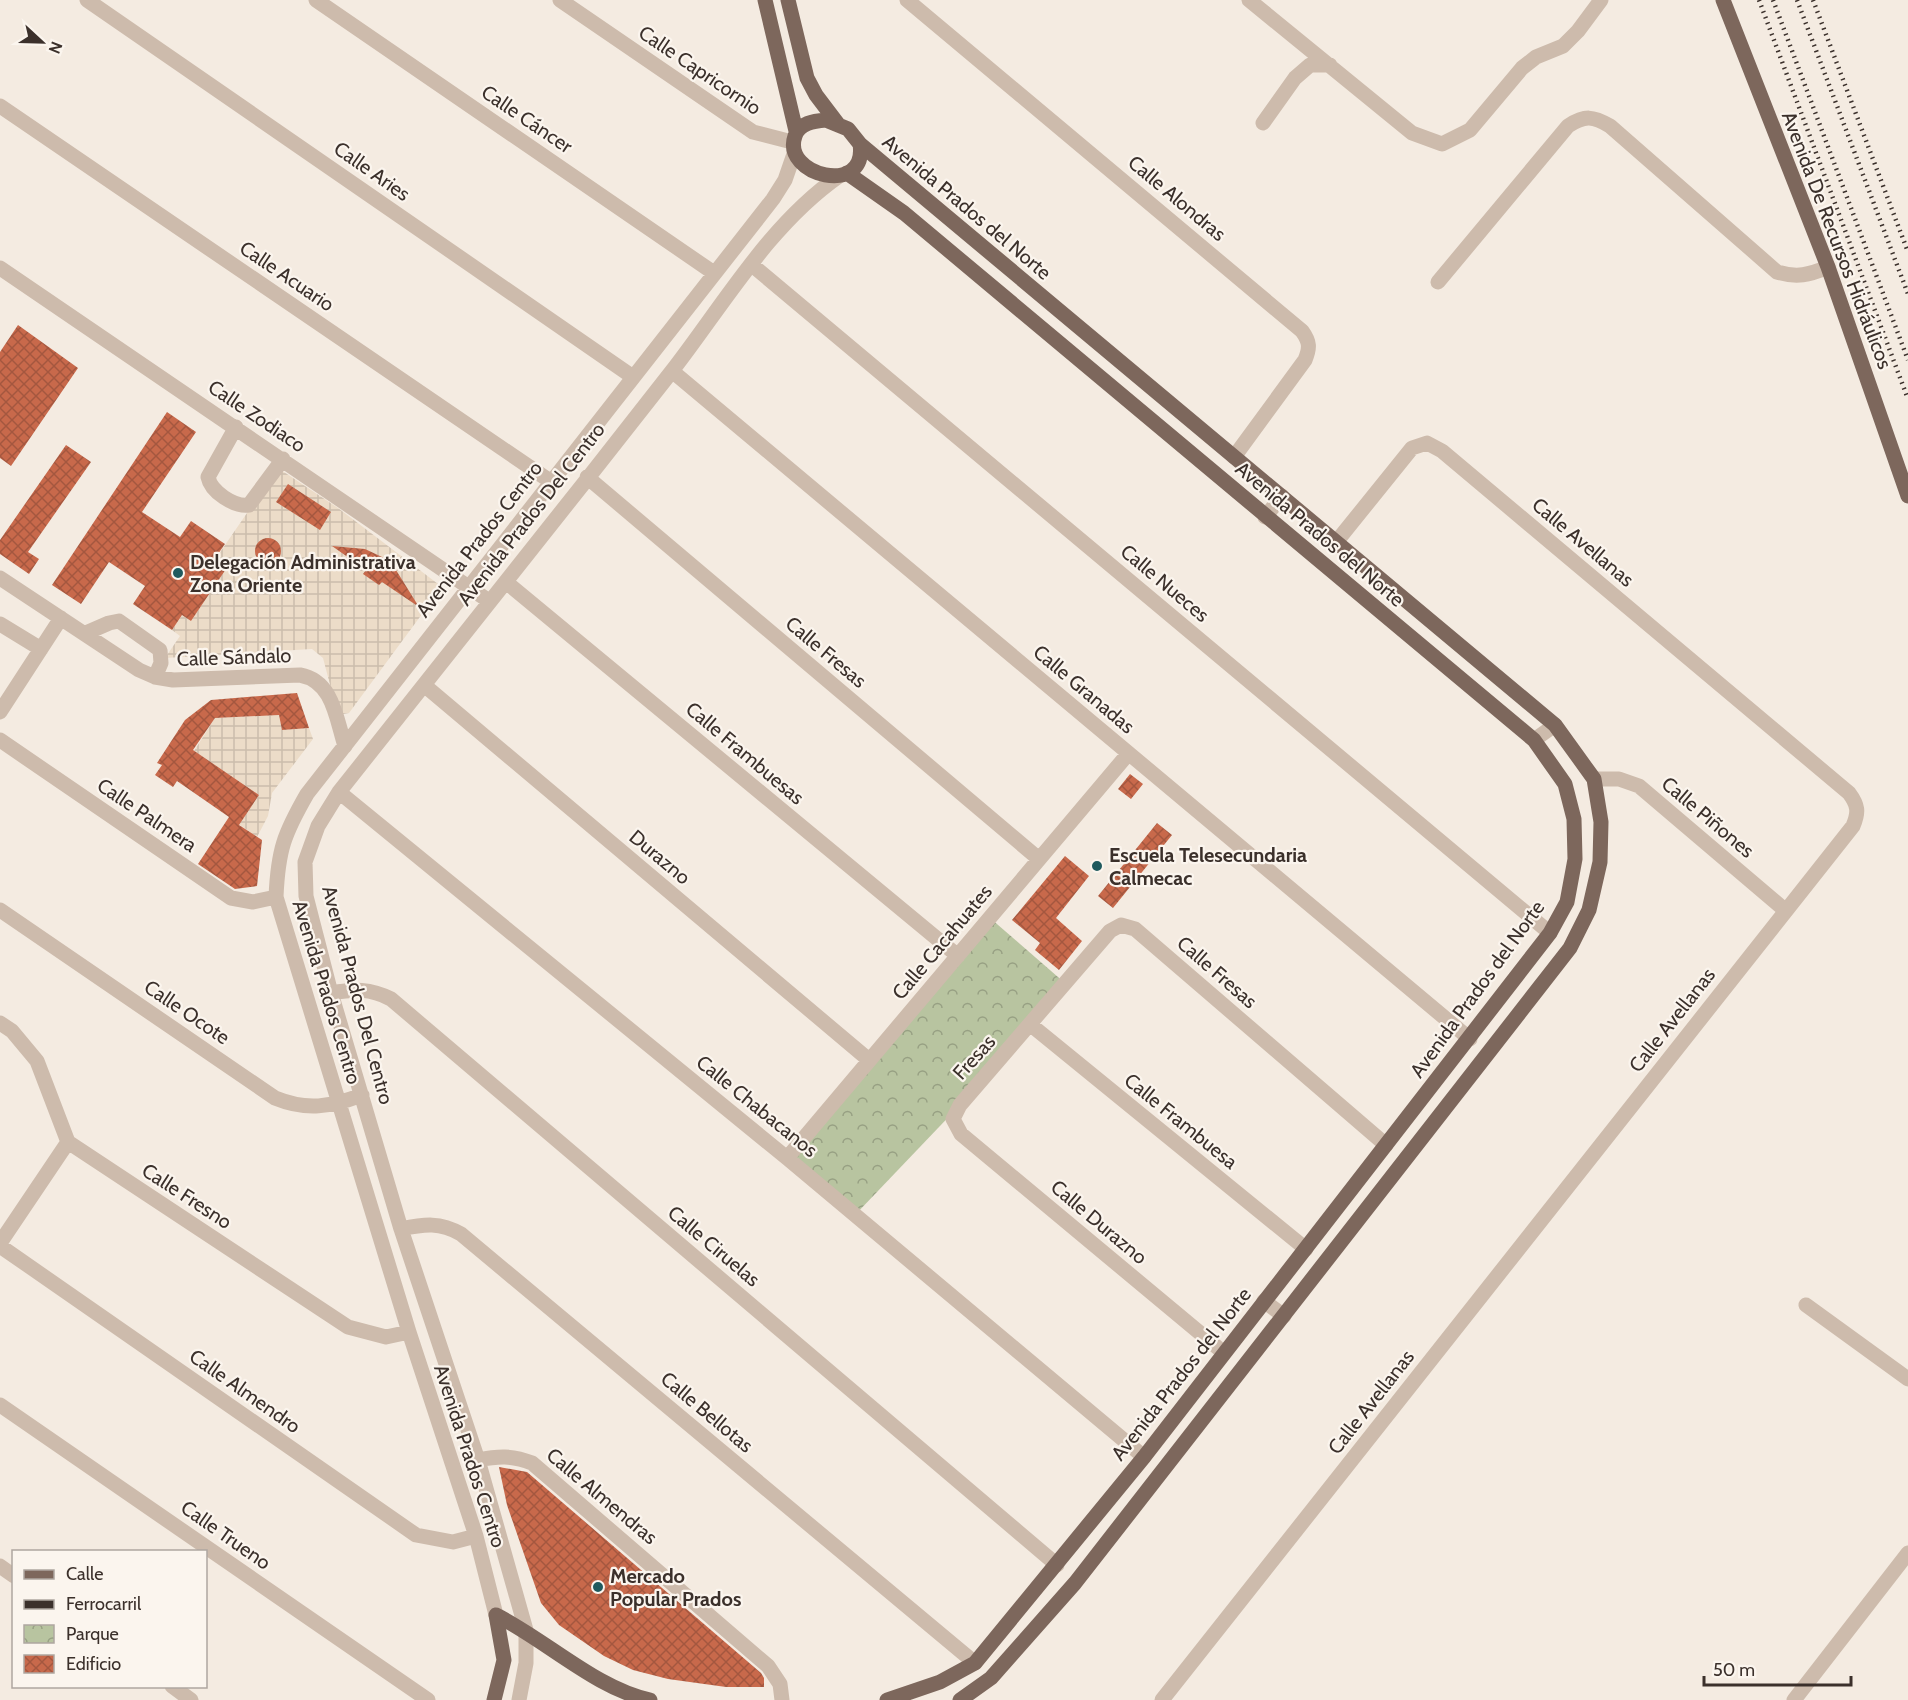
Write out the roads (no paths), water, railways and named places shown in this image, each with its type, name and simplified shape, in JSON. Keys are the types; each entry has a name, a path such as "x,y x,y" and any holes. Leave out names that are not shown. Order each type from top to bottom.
{"main road":[{"path":"765,0 794,142 809,169 821,174 843,174 859,162 860,144 855,136 838,124 807,78 788,0"},
{"name":"Avenida De Recursos Hidráulicos","path":"1723,0 1828,267 1908,495"},
{"path":"794,142 816,121 838,124"},
{"name":"Avenida Prados del Norte","path":"860,144 1555,725 1594,779 1601,822 1600,862 1589,910 1570,948 1075,1583 991,1678 960,1700"},
{"name":"Avenida Prados del Norte","path":"843,174 904,213 1534,740 1565,784 1574,819 1575,859 1566,902 1550,933 1470,1039 1263,1301 1144,1457 975,1663 910,1697 887,1700"},
{"path":"496,1615 526,1630 604,1682 650,1700"},
{"name":"Avenida Prados Centro","path":"494,1700 504,1660 496,1615"}],"street":[{"name":"Calle Aries","path":"87,0 633,377"},
{"name":"Calle Cáncer","path":"316,0 714,273"},
{"name":"Calle Capricornio","path":"560,0 753,132 794,142"},
{"name":"Calle Alondras","path":"908,0 1302,331 1308,340 1310,350 1305,360 1234,457"},
{"path":"1249,0 1412,133 1442,144 1470,130 1521,68 1536,57 1563,46 1578,31 1600,0"},
{"path":"1263,123 1295,78 1310,65 1330,64"},
{"name":"Calle Acuario","path":"0,106 550,481"},
{"path":"1438,282 1568,126 1581,117 1596,118 1610,126 1777,272 1794,277 1811,274 1828,267"},
{"name":"Avenida Prados Centro","path":"496,1615 476,1536 409,1332 276,897 278,859 289,824 307,794 773,199 785,180 794,142"},
{"name":"Avenida Prados Del Centro","path":"519,1700 526,1663 526,1630 478,1460 401,1229 332,993 306,896 305,862 318,826 339,792 800,206 843,174"},
{"name":"Calle Nueces","path":"752,265 1550,933"},
{"name":"Calle Zodiaco","path":"0,268 489,601"},
{"name":"Calle Granadas","path":"672,371 1470,1039"},
{"path":"236,427 208,477 214,489 234,503 249,505 283,459"},
{"name":"Calle Avellanas","path":"1162,1700 1853,826 1858,814 1856,802 1849,793 1442,451 1427,443 1412,448 1337,541"},
{"name":"Calle Fresas","path":"587,477 1039,859"},
{"path":"1265,517 1282,496"},
{"name":"Calle Sándalo","path":"0,578 139,670 155,677 172,680 300,675 312,678 322,685 329,696 345,746"},
{"name":"Calle Frambuesas","path":"506,582 958,956"},
{"path":"0,712 61,618"},
{"path":"86,633 114,621 123,624 160,650 161,663 155,677"},
{"path":"0,624 41,649"},
{"name":"Durazno","path":"424,685 869,1060"},
{"path":"1534,740 1555,725"},
{"name":"Calle Palmera","path":"0,740 231,898 253,902 276,897"},
{"name":"Calle Cacahuates","path":"787,1158 1128,754"},
{"name":"Calle Piñones","path":"1594,779 1619,779 1639,786 1786,910"},
{"name":"Calle Chabacanos","path":"339,792 787,1158 1144,1457"},
{"name":"Calle Ocote","path":"0,910 275,1098 294,1106 315,1108 338,1104 362,1095"},
{"name":"Calle Fresas","path":"1031,1025 1110,931 1121,925 1135,929 1386,1145"},
{"name":"Calle Ciruelas","path":"332,993 357,989 374,991 391,999 1057,1564"},
{"path":"0,1023 12,1031 37,1061 68,1142 0,1244"},
{"name":"Fresas","path":"953,1119 960,1105 1031,1025"},
{"name":"Calle Frambuesa","path":"1031,1025 1306,1249"},
{"name":"Calle Durazno","path":"953,1119 962,1134 1224,1353"},
{"name":"Calle Fresno","path":"68,1142 348,1326 386,1337 409,1332"},
{"name":"Calle Bellotas","path":"401,1229 427,1224 445,1225 461,1234 975,1663"},
{"name":"Calle Almendro","path":"0,1244 416,1536 453,1542 476,1536"},
{"path":"1263,1301 1284,1316"},
{"path":"1806,1305 1908,1379"},
{"name":"Calle Trueno","path":"0,1405 428,1700"},
{"name":"Calle Almendras","path":"478,1460 507,1456 532,1463 768,1666 780,1684 782,1700"},
{"path":"1794,1700 1908,1553"},
{"path":"175,1688 191,1700"}],"railway":[{"path":"1759,0 1908,399"},
{"path":"1773,0 1908,360"},
{"path":"1797,0 1908,294"},
{"path":"1813,0 1908,252"}],"place":[{"name":"Delegación Administrativa Zona Oriente","path":"178,573"},
{"name":"Escuela Telesecundaria Calmecac","path":"1097,866"},
{"name":"Mercado Popular Prados","path":"598,1587"}]}
